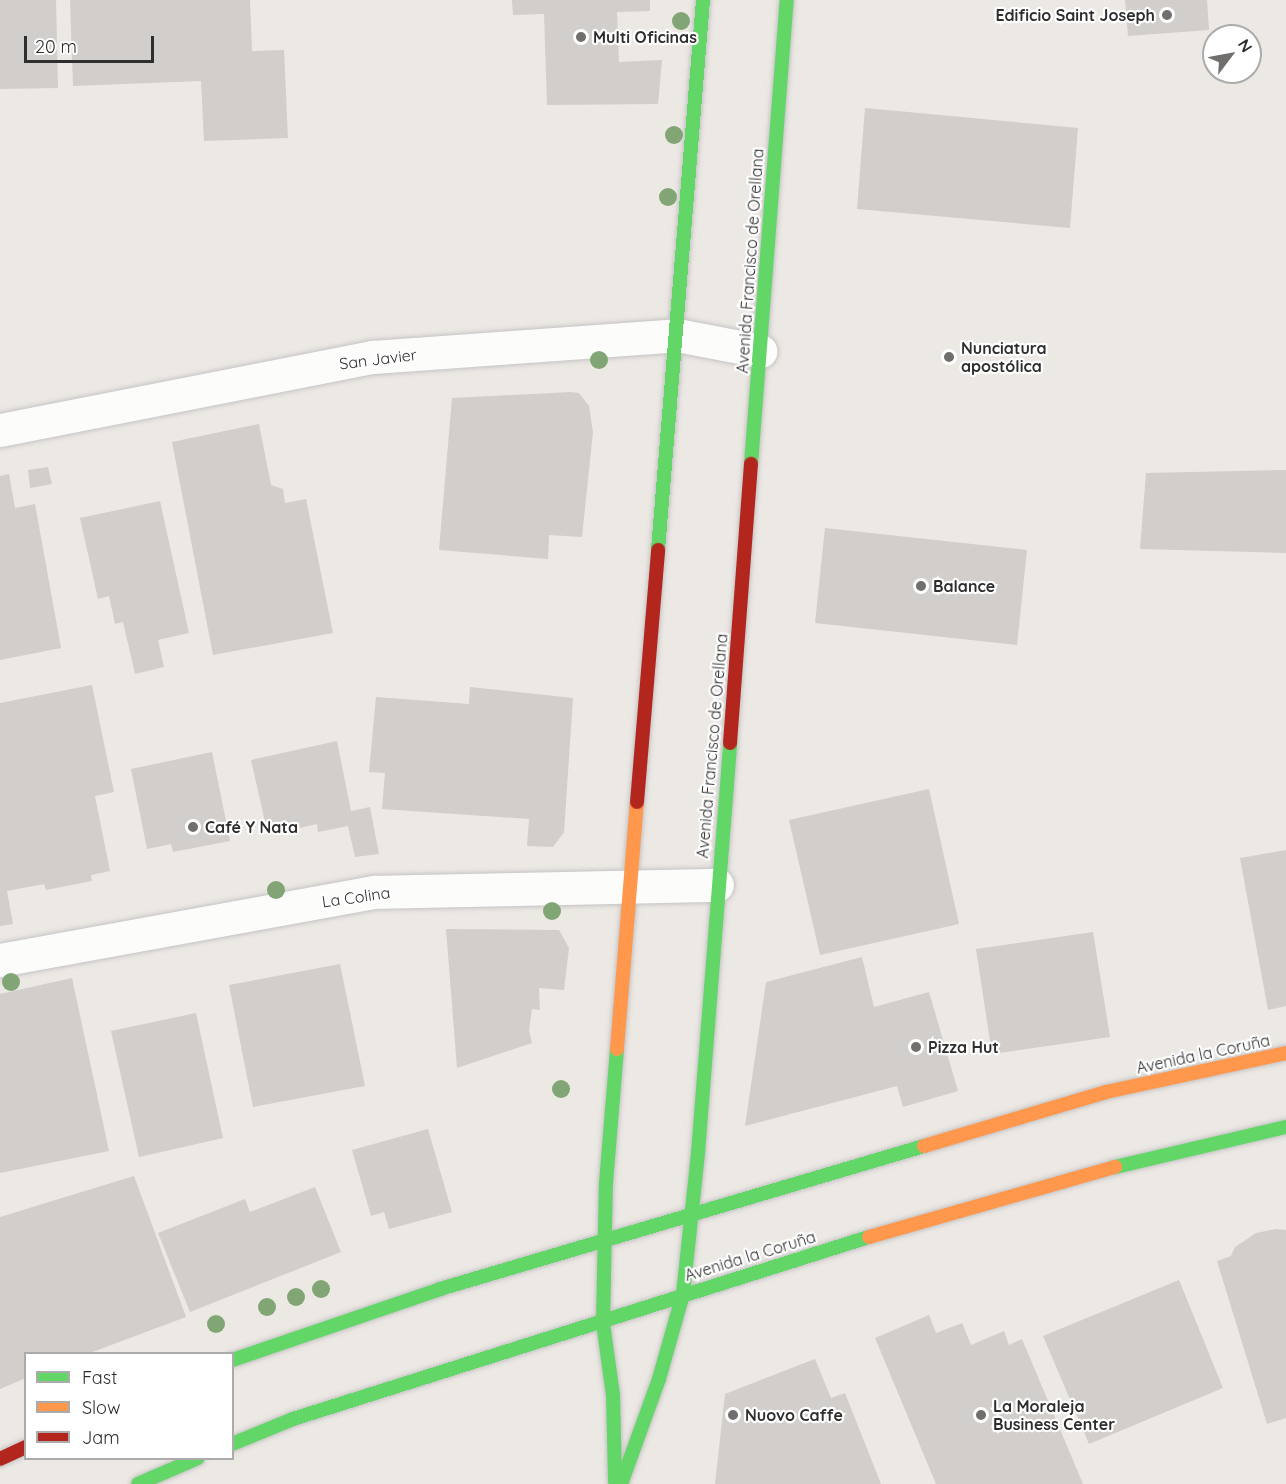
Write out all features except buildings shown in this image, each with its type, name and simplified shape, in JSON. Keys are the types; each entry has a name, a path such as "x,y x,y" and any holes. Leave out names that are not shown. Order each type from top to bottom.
{"main road":[{"path":"615,1484 613,1395 603,1323 606,1184 633,888 703,0"},
{"name":"Avenida Francisco de Orellana","path":"621,1484 659,1379 683,1294 787,0"},
{"name":"Avenida la Coruña","path":"234,1359 440,1289 690,1217 1106,1092 1286,1053"},
{"name":"Avenida la Coruña","path":"234,1443 293,1419 603,1323 683,1294 1104,1170 1286,1127"},
{"path":"0,1459 24,1448"},
{"path":"138,1484 193,1460"}],"street":[{"name":"San Javier","path":"0,430 373,357 676,335 759,351"},
{"name":"La Colina","path":"0,960 374,892 717,885"}],"traffic: fast":[{"path":"658,550 703,0"},
{"path":"751,464 787,0"},
{"path":"621,1484 659,1379 683,1294 698,1153 730,743"},
{"path":"615,1481 613,1395 603,1323 606,1183 617,1049"},
{"path":"1115,1167 1286,1127"},
{"path":"234,1359 440,1289 924,1146"},
{"path":"234,1443 293,1419 869,1237"},
{"path":"138,1484 193,1460"}],"traffic: slow":[{"path":"617,1049 637,802"},
{"path":"924,1146 1106,1092 1286,1053"},
{"path":"869,1237 1115,1167"}],"traffic: jam":[{"path":"730,743 751,464"},
{"path":"637,802 658,550"},
{"path":"0,1459 24,1448"}],"place":[{"name":"Edificio Saint Joseph","path":"1167,15"},
{"name":"Multi Oficinas","path":"581,37"},
{"name":"Nunciatura apostólica","path":"949,357"},
{"name":"Balance","path":"921,586"},
{"name":"Café Y Nata","path":"193,827"},
{"name":"Pizza Hut","path":"916,1047"},
{"name":"Nuovo Caffe","path":"733,1415"},
{"name":"La Moraleja Business Center","path":"981,1415"}]}
